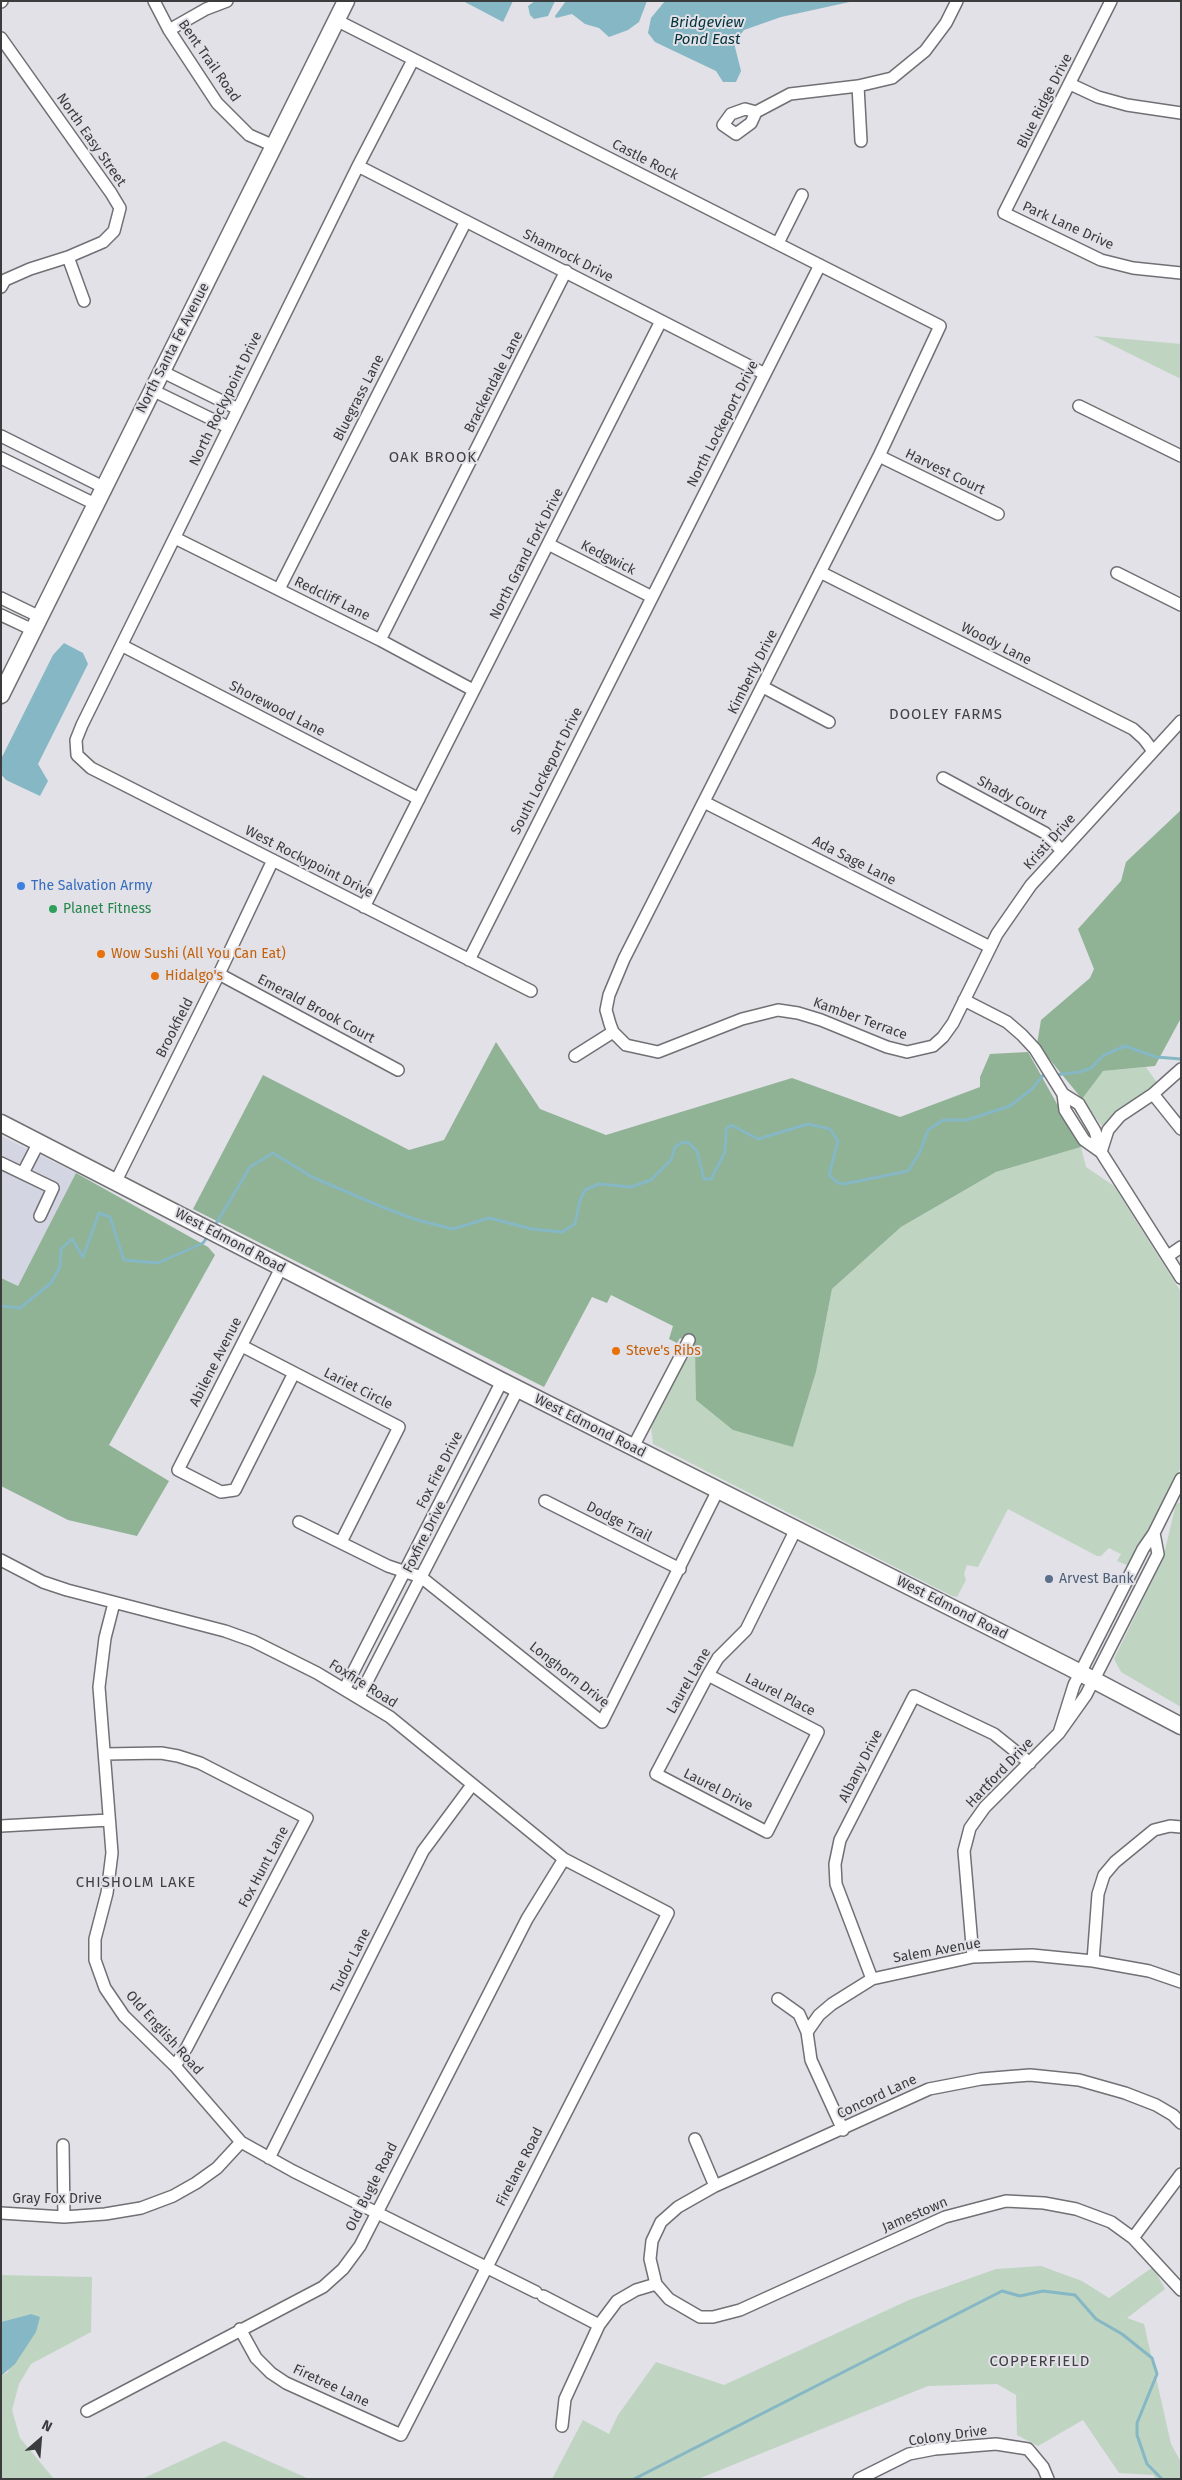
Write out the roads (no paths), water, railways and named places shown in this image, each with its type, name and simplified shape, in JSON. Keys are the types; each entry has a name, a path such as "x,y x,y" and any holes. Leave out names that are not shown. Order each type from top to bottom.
{"main road":[{"name":"North Santa Fe Avenue","path":"1,695 346,1"},
{"name":"West Edmond Road","path":"1,1123 518,1390 1087,1676 1181,1726"}],"street":[{"name":"Bent Trail Road","path":"154,1 169,30 217,103 249,134 274,146"},
{"path":"169,30 206,9 227,1"},
{"path":"756,112 790,94 858,86 892,78 914,62 946,23 957,1"},
{"name":"Blue Ridge Drive","path":"1004,213 1111,1"},
{"name":"Castle Rock","path":"336,20 940,326"},
{"name":"North Easy Street","path":"1,38 120,208 114,231 103,242 2,281"},
{"name":"North Rockypoint Drive","path":"77,755 76,740 358,166 414,60"},
{"path":"1070,84 1098,97 1127,105 1181,113"},
{"path":"858,86 861,141"},
{"name":"Shamrock Drive","path":"358,166 765,374"},
{"path":"778,243 802,195"},
{"name":"Park Lane Drive","path":"1004,213 1101,260 1133,268 1181,273"},
{"name":"Bluegrass Lane","path":"279,589 466,221"},
{"path":"68,257 84,301"},
{"name":"North Lockeport Drive","path":"652,597 820,265"},
{"name":"Brackendale Lane","path":"380,640 566,271"},
{"name":"North Grand Fork Drive","path":"364,907 473,690 550,545 661,321"},
{"name":"Kimberly Drive","path":"613,1032 606,1010 609,995 704,802 880,456 940,326"},
{"path":"161,371 238,409"},
{"path":"152,390 228,428"},
{"path":"1080,406 1181,456"},
{"path":"1,436 103,487"},
{"name":"Harvest Court","path":"880,456 998,514"},
{"path":"1,458 95,504"},
{"name":"Redcliff Lane","path":"175,538 380,640 473,690"},
{"name":"Kedgwick","path":"550,545 652,597"},
{"name":"Woody Lane","path":"820,572 1132,729 1154,751"},
{"path":"1117,573 1181,605"},
{"name":"South Lockeport Drive","path":"469,960 652,597"},
{"path":"1,598 37,624"},
{"path":"1,615 37,624"},
{"name":"Shorewood Lane","path":"123,646 418,799"},
{"path":"763,687 829,722"},
{"name":"Kristi Drive","path":"964,1000 990,947 1026,892 1181,721"},
{"name":"West Rockypoint Drive","path":"77,755 91,768 531,991"},
{"name":"Shady Court","path":"943,778 1045,833 1062,851"},
{"name":"Ada Sage Lane","path":"704,802 990,947"},
{"name":"Brookfield","path":"116,1181 219,974 273,860"},
{"name":"Emerald Brook Court","path":"219,974 398,1070"},
{"path":"964,1000 1007,1022 1022,1034 1035,1049 1064,1094 1079,1104 1095,1131 1101,1152 1174,1259 1181,1278"},
{"name":"Kamber Terrace","path":"613,1032 626,1045 658,1052 742,1019 778,1010 798,1013 821,1020 887,1047 907,1052 932,1046 943,1037 964,1000"},
{"path":"575,1056 613,1032"},
{"path":"1101,1152 1108,1130 1120,1116 1153,1094 1181,1069"},
{"path":"1153,1094 1181,1130"},
{"path":"23,1174 39,1142"},
{"path":"1,1163 53,1188 40,1216"},
{"path":"1174,1259 1181,1247"},
{"name":"Abilene Avenue","path":"281,1268 178,1470 222,1492 235,1490 294,1373"},
{"path":"633,1447 689,1340"},
{"name":"Lariet Circle","path":"242,1346 399,1427 341,1542"},
{"name":"Fox Fire Drive","path":"405,1572 502,1381"},
{"name":"Foxfire Drive","path":"359,1697 518,1390"},
{"name":"Hartford Drive","path":"1087,1676 1143,1549 1179,1485"},
{"name":"Longhorn Drive","path":"298,1522 388,1566 421,1577 602,1722 718,1490"},
{"name":"Dodge Trail","path":"545,1501 680,1569"},
{"name":"Laurel Lane","path":"656,1774 718,1658 746,1630 796,1529"},
{"name":"Hartford Drive","path":"973,1957 964,1862 966,1839 970,1828 985,1807 1059,1733 1063,1714 1158,1554 1154,1532"},
{"name":"Foxfire Road","path":"1,1560 43,1582 225,1631 253,1641 345,1688 390,1717 564,1859 668,1913"},
{"name":"Foxfire Drive","path":"345,1688 405,1572"},
{"name":"Old English Road","path":"114,1602 105,1638 99,1687 106,1754 112,1853 107,1893 95,1939 95,1960 105,1988 124,2016 174,2066 241,2142 268,2158 599,2324"},
{"name":"Laurel Place","path":"708,1675 818,1732 767,1832"},
{"name":"Albany Drive","path":"872,1979 836,1884 835,1864 840,1840 914,1696 994,1734 1030,1763"},
{"name":"Fox Hunt Lane","path":"106,1754 162,1752 200,1763 306,1818 187,2047 174,2066"},
{"name":"Laurel Drive","path":"656,1774 767,1832"},
{"name":"Tudor Lane","path":"268,2158 423,1851 472,1785"},
{"path":"1,1826 45,1822 109,1820"},
{"path":"1092,1961 1098,1894 1104,1875 1115,1862 1154,1830 1170,1826 1181,1827"},
{"name":"Old Bugle Road","path":"88,2411 240,2329 323,2287 336,2275 360,2246 375,2212 527,1919 564,1859"},
{"name":"Firelane Road","path":"401,2435 485,2267 668,1913"},
{"name":"Salem Avenue","path":"807,2032 818,2015 825,2009 872,1979 973,1957 1032,1956 1092,1961 1149,1972 1181,1982"},
{"path":"778,1999 798,2014 807,2032 811,2060 843,2130"},
{"name":"Concord Lane","path":"656,2284 650,2259 652,2241 661,2222 678,2207 715,2186 843,2130 928,2090 980,2079 1030,2075 1080,2080 1125,2093 1156,2105 1173,2115 1181,2123"},
{"path":"695,2140 715,2186"},
{"name":"Gray Fox Drive","path":"1,2213 64,2217 105,2214 141,2208 173,2196 217,2168 241,2142"},
{"path":"63,2145 64,2217"},
{"path":"1133,2238 1181,2174"},
{"name":"Jamestown","path":"656,2284 668,2299 684,2310 700,2316 713,2317 740,2310 945,2217 1006,2200 1044,2203 1076,2209 1110,2222 1133,2238 1181,2290"},
{"path":"562,2426 565,2399 599,2324 617,2301 636,2290 656,2284"},
{"name":"Firetree Lane","path":"240,2329 256,2358 271,2373 286,2384 401,2435"},
{"name":"Colony Drive","path":"859,2479 909,2454 935,2449 996,2444 1028,2449 1043,2467 1048,2479"}],"water":[{"path":"463,1 513,1 503,22"},
{"path":"535,1 555,1 548,16 534,19 530,15 528,6"},
{"path":"566,1 647,1 639,22 628,30 609,37 599,28 585,24 572,14 556,18 555,16"},
{"name":"Bridgeview Pond East","path":"665,1 854,1 781,17 744,30 734,43 741,71 736,82 723,82 716,71 655,42 648,33 651,18"},
{"path":"64,643 83,653 88,664 38,764 48,781 40,796 6,780 1,774 1,759 53,655"},
{"path":"31,2314 40,2317 36,2332 15,2364 1,2376 1,2322"}],"waterway":[{"path":"1054,1075 1080,1072 1091,1068 1104,1055 1125,1046 1156,1057 1181,1059"},
{"path":"214,1227 250,1167 273,1153 312,1177 382,1207 417,1220 453,1229 489,1218 532,1229 562,1232 575,1224 580,1200 585,1190 599,1184 631,1187 651,1180 671,1160 675,1147 683,1142 689,1143 697,1151 704,1179 711,1179 725,1152 726,1129 731,1125 758,1139 808,1124 830,1129 838,1141 829,1175 838,1183 844,1184 908,1171 920,1152 928,1130 943,1120 967,1120 1010,1106 1032,1089 1044,1074 1047,1074"},
{"path":"1,1306 20,1308 51,1283 60,1267 61,1249 72,1239 83,1257 99,1213 110,1217 124,1260 158,1263 203,1243 208,1236"},
{"path":"634,2479 1002,2291 1020,2296 1043,2291 1075,2295 1096,2319 1122,2334 1152,2358 1157,2374 1137,2423 1137,2435 1147,2464 1162,2479"}],"place":[{"name":"The Salvation Army","path":"21,886"},
{"name":"Planet Fitness","path":"53,909"},
{"name":"Wow Sushi (All You Can Eat)","path":"101,954"},
{"name":"Hidalgo's","path":"155,976"},
{"name":"Steve's Ribs","path":"616,1351"},
{"name":"Arvest Bank","path":"1049,1579"}],"district":[{"name":"OAK BROOK","path":"433,458"},
{"name":"DOOLEY FARMS","path":"946,715"},
{"name":"CHISHOLM LAKE","path":"136,1883"},
{"name":"COPPERFIELD","path":"1040,2362"}]}
